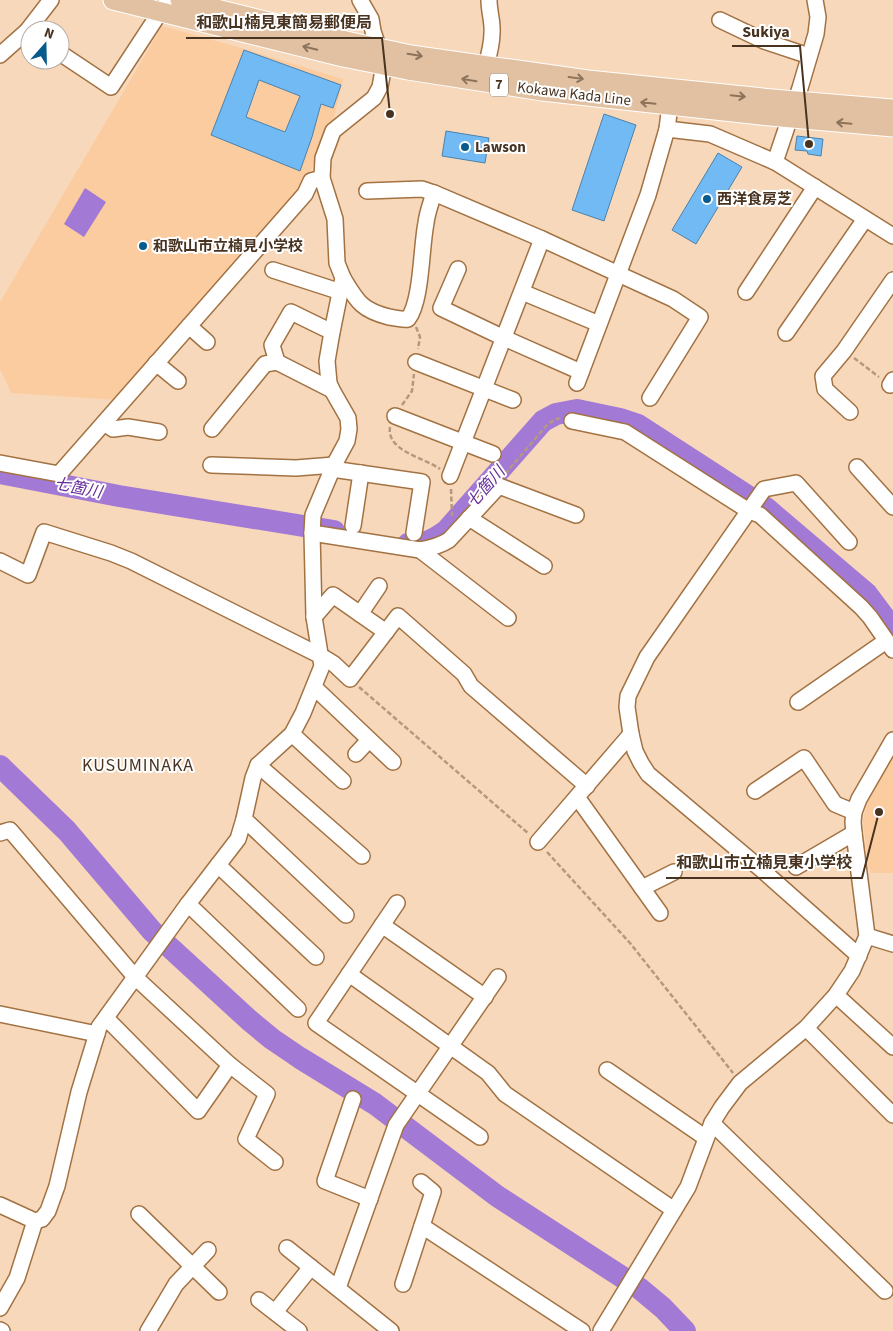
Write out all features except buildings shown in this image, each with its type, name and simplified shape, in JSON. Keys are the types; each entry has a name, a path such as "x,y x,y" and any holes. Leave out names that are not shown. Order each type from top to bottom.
{"main road":[{"name":"Kokawa Kada Line","path":"113,0 164,6 333,54 411,55 793,110 893,127"},
{"name":"Kokawa Kada Line","path":"180,0 346,41 408,70 542,91 670,105 793,110 893,109"}],"street":[{"path":"37,20 51,0"},
{"path":"0,1205 35,1221 42,1219 48,1211 57,1186 79,1092 99,1027 238,838 258,765 292,734 315,688 322,666 314,616 313,515 333,467 347,441 350,429 348,418 329,383 327,361 342,285 337,263 335,219 322,178 323,158 333,131 374,98 380,87 381,56 370,19 360,0"},
{"path":"486,66 492,37 489,0"},
{"path":"775,162 816,34 818,17 815,0"},
{"path":"70,60 111,87 164,6"},
{"path":"720,20 764,41 809,56"},
{"path":"0,55 20,39"},
{"path":"458,269 441,308 504,338 579,378 648,195 667,129 670,105"},
{"path":"667,129 710,134 775,162 893,236"},
{"path":"0,463 59,474 305,194 311,181 322,178"},
{"path":"746,292 815,187"},
{"path":"367,191 422,189 434,193 542,239 673,299 700,317 650,398"},
{"path":"273,270 342,285 365,309 376,314 403,320 408,319 411,316 417,297 426,222 434,193"},
{"path":"786,332 865,219"},
{"path":"450,476 542,239"},
{"path":"850,412 825,389 823,376 844,351 893,280"},
{"path":"522,292 599,324"},
{"path":"277,362 272,345 291,312 332,332"},
{"path":"189,326 207,342"},
{"path":"212,429 265,364 277,362 332,390"},
{"path":"416,362 513,400"},
{"path":"156,363 178,381"},
{"path":"395,416 493,454"},
{"path":"567,419 625,432 754,504 760,514 861,607 890,645 798,702"},
{"path":"104,423 113,429 128,427 158,432"},
{"path":"211,465 296,468 333,467 422,482 414,534"},
{"path":"857,467 893,507"},
{"path":"353,526 361,473"},
{"path":"848,542 796,483 764,489 647,658 628,696 626,707 635,751 648,774 761,869 859,956"},
{"path":"312,528 420,550 430,549 449,540 499,486 576,515"},
{"path":"470,518 544,566"},
{"path":"0,561 28,575 44,532 111,553 131,561 321,656 334,664 350,679 398,616 464,674 471,686 582,791 642,888 660,913"},
{"path":"420,550 508,618"},
{"path":"360,614 379,586"},
{"path":"314,616 332,595 386,632"},
{"path":"315,688 393,762"},
{"path":"292,734 344,781"},
{"path":"538,842 631,734"},
{"path":"356,754 369,740"},
{"path":"601,1331 688,1187 712,1123 722,1106 740,1083 806,1028 836,995 852,971 868,936 854,833 854,812 859,799 893,740"},
{"path":"755,791 804,758 835,804 854,812"},
{"path":"258,765 362,856"},
{"path":"244,818 346,915"},
{"path":"0,833 10,830 135,976 230,1065 267,1094 246,1139 275,1162"},
{"path":"796,867 854,833"},
{"path":"218,865 316,957"},
{"path":"642,888 674,872"},
{"path":"397,903 316,1023 480,1137"},
{"path":"188,904 298,1009"},
{"path":"382,926 484,997"},
{"path":"868,936 893,944"},
{"path":"349,974 488,1073 505,1094 674,1210"},
{"path":"338,1288 399,1120 498,977"},
{"path":"836,995 893,1047"},
{"path":"0,1014 97,1034"},
{"path":"106,1018 198,1111 230,1065"},
{"path":"806,1028 893,1115"},
{"path":"607,1070 706,1138"},
{"path":"353,1099 325,1181 370,1199"},
{"path":"712,1123 885,1291"},
{"path":"403,1284 433,1192 421,1182"},
{"path":"138,1214 219,1292"},
{"path":"0,1308 17,1278 35,1221"},
{"path":"422,1226 582,1331"},
{"path":"287,1248 391,1331"},
{"path":"148,1331 176,1284 208,1250"},
{"path":"275,1312 312,1267"},
{"path":"259,1300 299,1331"}],"path":[{"path":"844,351 891,383"},
{"path":"499,486 502,477 547,425 554,420 567,419"},
{"path":"350,679 538,842 630,943 740,1083"}],"shaded area":[{"name":"和歌山市立楠見小学校","path":"162,26 343,79 335,114 303,189 118,400 11,393 0,369 0,302"},
{"path":"85,188 106,202 84,237 64,224"},
{"path":"893,755 893,873 871,873 868,865 863,821 867,803"}],"waterway":[{"name":"七箇川","path":"408,544 428,541 446,531 543,421 556,414 577,410 620,419 638,425 766,508 867,594 893,629"},
{"name":"七箇川","path":"0,473 119,496 334,531"},
{"path":"0,766 67,831 152,931 272,1039 375,1104 497,1196 639,1288 663,1308 685,1331"}],"place":[{"name":"和歌山楠見東簡易郵便局","path":"390,114"},
{"name":"Sukiya","path":"809,144"},
{"name":"Lawson","path":"465,147"},
{"name":"西洋食房芝","path":"707,199"},
{"name":"和歌山市立楠見小学校","path":"143,246"},
{"name":"和歌山市立楠見東小学校","path":"879,812"}],"district":[{"name":"KUSUMINAKA","path":"138,765"}]}
